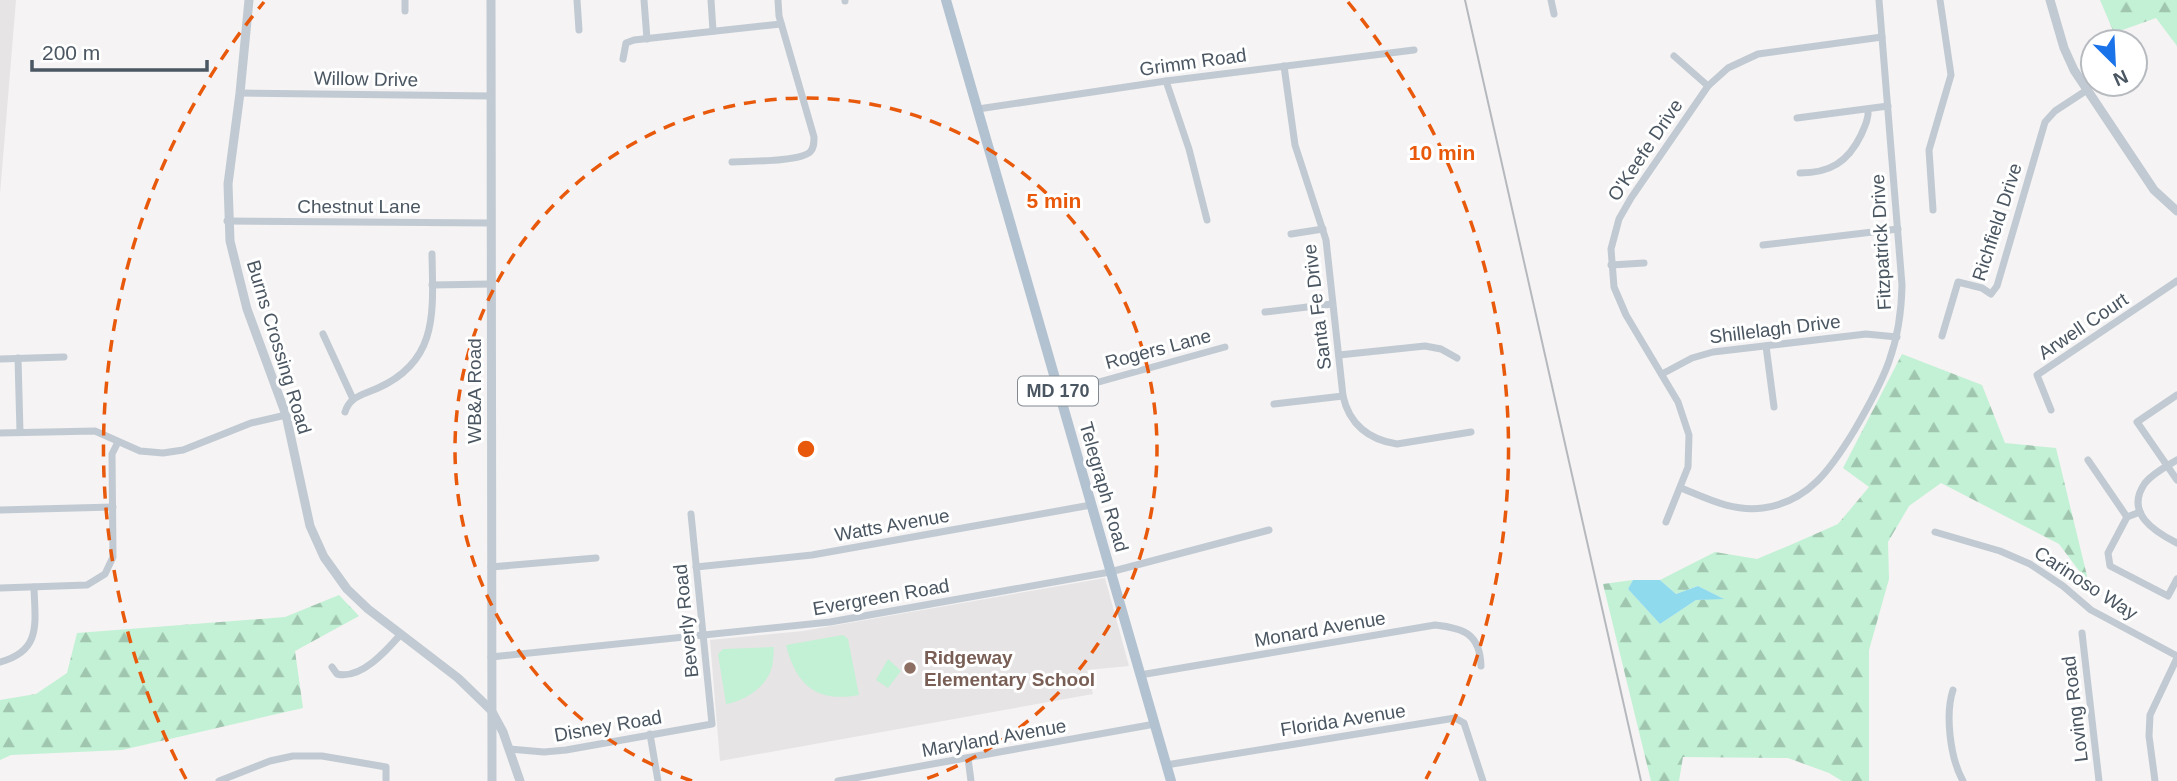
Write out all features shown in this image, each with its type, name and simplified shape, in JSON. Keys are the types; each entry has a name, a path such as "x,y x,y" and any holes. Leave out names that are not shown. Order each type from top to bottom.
{"main road":[{"name":"Telegraph Road","path":"946,0 1171,781"}],"street":[{"name":"Burns Crossing Road","path":"249,0 228,184 227,221 236,275 286,415 306,514 318,547 347,589 458,678 491,710"},
{"path":"405,0 405,11"},
{"name":"WB&A Road","path":"491,0 492,781"},
{"path":"577,0 579,30"},
{"path":"644,0 647,38"},
{"path":"711,0 713,31"},
{"path":"732,162 797,157 806,155 814,146 814,136 781,24 778,0"},
{"path":"1551,0 1554,14"},
{"name":"Fitzpatrick Drive","path":"1681,488 1716,503 1745,508 1776,505 1809,489 1831,468 1877,392 1888,368 1897,337 1902,285 1879,0"},
{"path":"1933,210 1930,150 1951,75 1940,0"},
{"path":"2050,0 2068,58 2079,77"},
{"path":"623,59 628,42 781,24"},
{"name":"O'Keefe Drive","path":"1666,522 1688,467 1689,435 1682,409 1622,306 1615,287 1611,265 1613,240 1623,209 1708,86 1728,68 1758,54 1882,37"},
{"name":"Grimm Road","path":"978,108 1414,50"},
{"path":"1674,56 1708,86"},
{"name":"Santa Fe Drive","path":"1284,66 1296,145 1323,229 1343,396 1348,412 1364,432 1385,442 1397,444 1471,432"},
{"path":"1166,81 1189,149 1207,220"},
{"name":"Willow Drive","path":"240,93 491,96"},
{"name":"Richfield Drive","path":"1942,336 1958,282 1982,288 1991,294 1997,286 2045,122 2055,111 2079,95"},
{"path":"2092,98 2154,190 2177,211"},
{"path":"1797,117 1888,106"},
{"path":"1800,173 1832,169 1844,161 1861,135 1868,118 1868,108"},
{"name":"Chestnut Lane","path":"227,221 491,223"},
{"path":"1291,234 1323,229"},
{"path":"1763,245 1898,229"},
{"path":"345,412 348,402 382,387 405,372 416,360 426,342 431,324 432,254"},
{"path":"1611,265 1644,263"},
{"name":"Arwell Court","path":"2050,410 2037,375 2177,281"},
{"path":"432,285 491,284"},
{"path":"1265,312 1332,303"},
{"path":"323,334 353,399"},
{"name":"Shillelagh Drive","path":"1662,374 1702,354 1866,334 1897,337"},
{"path":"1339,355 1425,346 1440,349 1457,358"},
{"path":"1766,346 1773,407"},
{"name":"Rogers Lane","path":"1059,393 1225,347"},
{"path":"0,359 64,357"},
{"path":"18,358 20,432"},
{"path":"2177,395 2137,422 2177,480"},
{"path":"1274,404 1343,396"},
{"path":"0,433 95,431 140,451 173,452 251,423 286,415"},
{"path":"0,588 87,585 105,575 113,557 112,454 118,442"},
{"path":"2088,460 2127,517"},
{"path":"2177,460 2146,483 2139,497 2140,512 2151,529 2177,543"},
{"name":"Watts Avenue","path":"696,567 812,555 1091,505"},
{"path":"0,510 113,507"},
{"path":"2140,512 2127,517 2108,552 2110,566 2168,596 2177,579"},
{"name":"Beverly Road","path":"691,514 712,724"},
{"name":"Evergreen Road","path":"491,657 818,624 1111,572 1269,530"},
{"name":"Carinoso Way","path":"1935,532 2000,551 2030,564 2063,586 2091,610 2177,657"},
{"path":"491,567 596,558"},
{"path":"0,662 19,656 31,641 35,625 34,587"},
{"name":"Monard Avenue","path":"1140,675 1435,625 1456,628 1474,639 1480,650 1481,666"},
{"name":"Loving Road","path":"2082,633 2099,781"},
{"path":"332,667 337,674 351,674 378,659 401,634"},
{"path":"2155,781 2150,715 2177,657"},
{"path":"1953,690 1948,709 1954,757 1963,781"},
{"path":"491,710 520,781"},
{"name":"Florida Avenue","path":"1166,765 1455,718 1464,723 1483,781"},
{"name":"Disney Road","path":"509,749 555,752 712,724"},
{"name":"Maryland Avenue","path":"838,781 1155,724"},
{"path":"650,734 658,781"},
{"path":"219,781 270,761 293,756 322,756 386,767 386,781"},
{"path":"968,758 971,781"}],"shaded area":[{"path":"0,0 16,0 0,194"},
{"name":"Ridgeway Elementary School","path":"1105,578 1129,666 1087,670 1093,694 720,761 710,640 803,631"}],"green space":[{"path":"2100,0 2177,0 2177,46 2156,18 2128,28 2112,28"},
{"path":"1902,354 1982,385 2005,443 2056,448 2089,584 2059,544 1941,483 1909,506 1888,542 1889,579 1869,650 1869,781 1842,781 1829,773 1788,758 1683,757 1679,781 1651,781 1603,584 1633,580 1628,589 1660,624 1696,600 1722,598 1698,586 1676,594 1660,580 1715,552 1757,559 1838,524 1869,487 1843,468"},
{"path":"339,595 359,616 295,651 303,708 122,750 11,755 0,760 0,700 36,694 67,673 77,633 285,617"},
{"path":"843,635 848,639 859,695 831,696 810,688 796,671 786,645"},
{"path":"774,647 772,667 759,688 747,697 726,704 718,654 723,649"},
{"path":"888,659 901,671 888,688 876,680"}],"water":[{"path":"1633,580 1660,580 1676,594 1698,586 1724,599 1696,600 1660,624 1628,589"}],"railway":[{"path":"1465,0 1641,781"}],"place":[{"name":"Ridgeway Elementary School","path":"910,668"}]}
